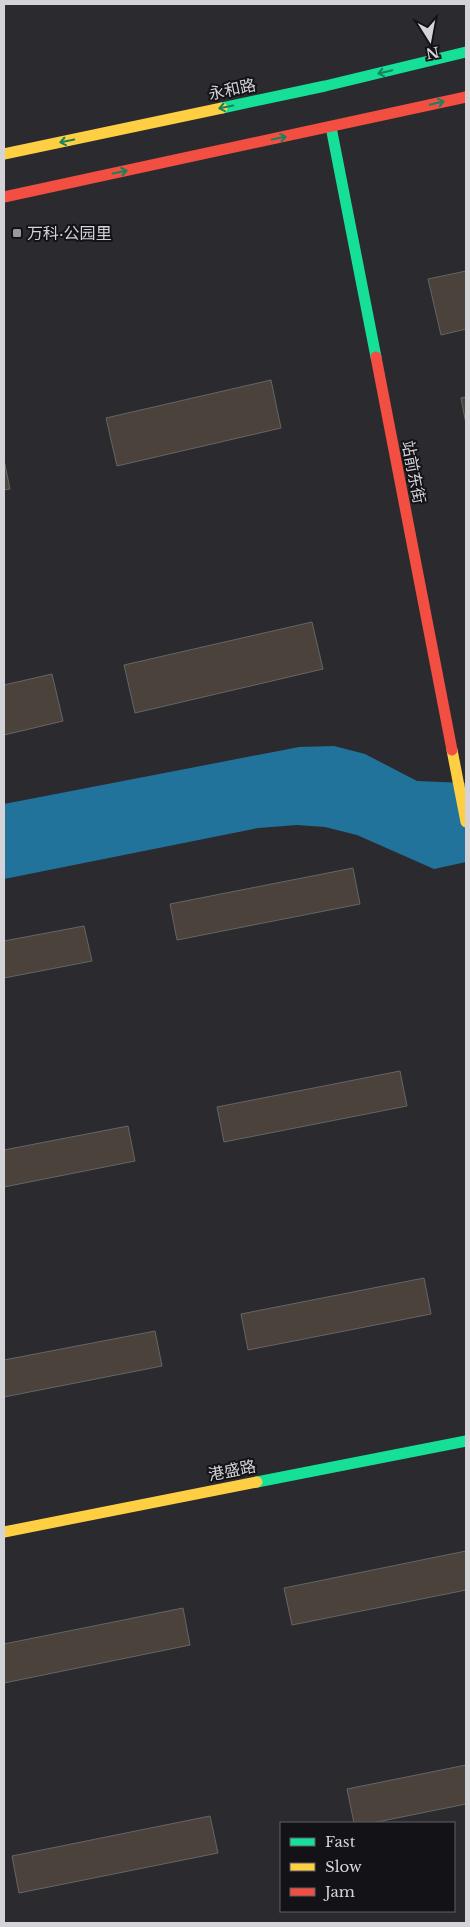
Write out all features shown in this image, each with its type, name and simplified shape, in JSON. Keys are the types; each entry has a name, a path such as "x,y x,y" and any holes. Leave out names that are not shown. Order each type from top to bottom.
{"street":[{"name":"永和路","path":"4,154 325,86 466,52"},
{"path":"4,197 466,96"},
{"name":"站前东街","path":"331,127 466,822"},
{"name":"港盛路","path":"4,1532 466,1441"}],"water":[{"path":"334,746 365,754 417,781 466,783 466,862 434,869 357,835 325,827 297,825 258,828 4,879 4,804 299,747"}],"building":[{"path":"466,271 466,329 441,335 428,279"},
{"path":"271,380 281,428 117,466 106,418"},
{"path":"466,397 466,424 461,398"},
{"path":"4,460 10,489 4,490"},
{"path":"312,622 323,669 135,713 124,665"},
{"path":"52,674 63,721 4,735 4,685"},
{"path":"353,868 360,904 177,940 170,904"},
{"path":"84,926 92,961 4,978 4,941"},
{"path":"400,1071 407,1106 224,1142 217,1107"},
{"path":"128,1126 135,1161 4,1187 4,1150"},
{"path":"424,1278 431,1314 248,1350 241,1314"},
{"path":"155,1331 162,1366 4,1397 4,1360"},
{"path":"466,1551 466,1590 292,1625 284,1588"},
{"path":"183,1608 190,1645 4,1683 4,1644"},
{"path":"466,1765 466,1804 377,1822 354,1822 347,1789"},
{"path":"210,1816 218,1853 19,1893 12,1856"}],"traffic: fast":[{"path":"222,108 325,86 466,52"},
{"path":"331,127 376,357"},
{"path":"257,1482 466,1441"}],"traffic: slow":[{"path":"4,154 222,108"},
{"path":"452,750 466,822"},
{"path":"4,1532 257,1482"}],"traffic: jam":[{"path":"4,197 466,97"},
{"path":"376,357 452,750"}],"place":[{"name":"万科·公园里","path":"17,233"}]}
